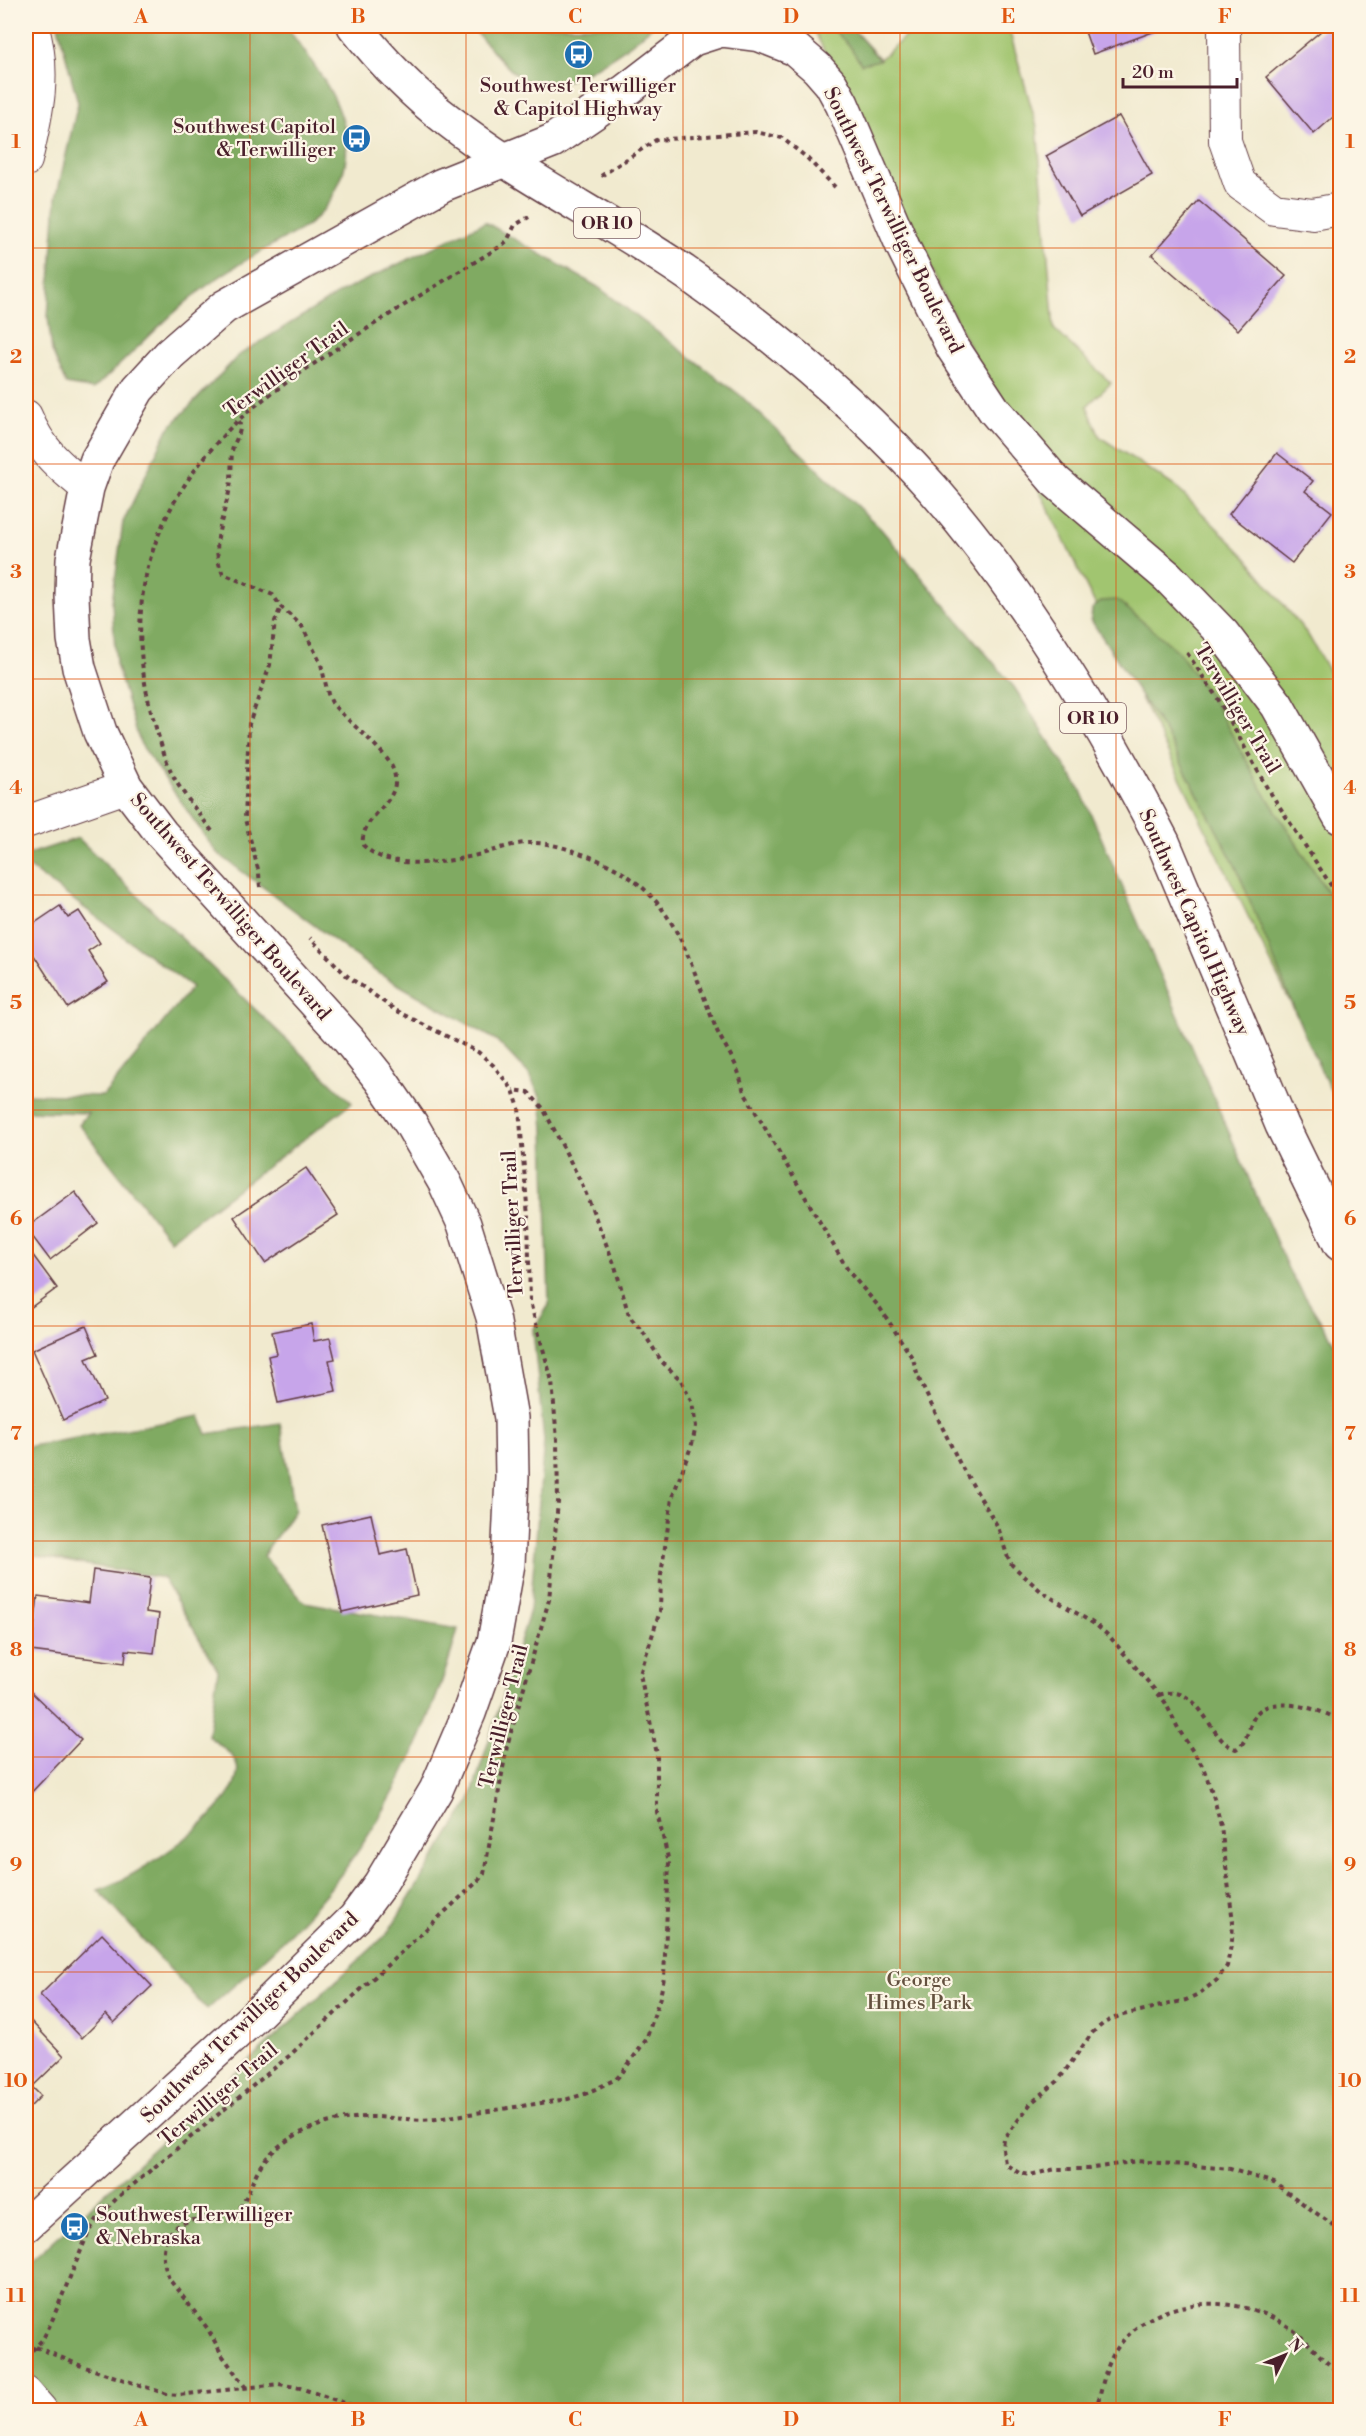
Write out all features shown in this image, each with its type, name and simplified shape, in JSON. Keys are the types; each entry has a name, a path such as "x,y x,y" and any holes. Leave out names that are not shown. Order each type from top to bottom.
{"main road":[{"name":"Southwest Capitol Highway","path":"354,26 392,70 450,122 694,279 783,345 822,379 933,489 1017,598 1070,680 1143,803 1163,842 1282,1125 1341,1244"},
{"name":"Southwest Terwilliger Boulevard","path":"26,2225 255,2016 362,1910 404,1846 436,1790 470,1713 494,1642 508,1564 512,1477 511,1418 494,1317 464,1224 445,1183 405,1115 348,1039 161,833 126,787 100,732 89,702 74,639 73,559 87,488 97,460 138,389 170,354 224,307 442,185 552,141 624,92 693,39 721,30 760,35 795,49 831,84 842,104 903,247 953,348 994,410 1055,481 1168,577 1223,634 1277,705 1341,817"}],"street":[{"path":"26,160 39,99 41,67 32,26"},
{"path":"1224,26 1225,141 1240,184 1274,209 1313,213 1341,209"},
{"path":"26,416 34,437 56,464 87,488"},
{"path":"26,822 126,787"},
{"path":"26,2393 41,2410"}],"path":[{"path":"656,140 756,132 782,138 806,157 837,189"},
{"name":"Terwilliger Trail","path":"217,838 176,781 157,733 144,682 140,641 141,598 149,561 160,529 173,504 204,459 221,437 239,420 297,375 371,326 501,246 507,241 514,225"},
{"path":"239,420 241,426 232,452 230,486 215,552 218,564 223,574 273,595 281,607 302,626 321,664 332,704 392,765 395,780 393,790 384,807 372,818 364,832 363,844 382,858 424,864 482,854 516,844 540,843 570,849 615,867 661,906 678,930 720,1040 735,1063 744,1092 849,1272 880,1308 913,1359 918,1377 960,1464 998,1527 1012,1565 1042,1592 1102,1629 1159,1695 1203,1767 1221,1826 1233,1922 1227,1966 1217,1980 1186,2000 1119,2016 1104,2023 1092,2033 1058,2080 1030,2103 1004,2139 1006,2165 1019,2174 1030,2175 1056,2169 1088,2169 1137,2161 1230,2169 1274,2183 1341,2230"},
{"path":"260,888 260,873 245,819 249,724 270,665 275,621 281,607"},
{"name":"Terwilliger Trail","path":"1184,647 1218,699 1266,786 1341,900"},
{"path":"252,880 267,896"},
{"name":"Terwilliger Trail","path":"28,2354 43,2339 51,2323 89,2231 117,2198 289,2055 484,1874 507,1746 549,1600 558,1502 557,1440 552,1381 530,1302 528,1216 522,1126 513,1090 493,1065 478,1052 395,1010 346,975 307,935"},
{"path":"246,2388 222,2355 208,2329 169,2279 165,2269 164,2249 165,2240 174,2229 193,2220 218,2218 226,2221 233,2217 266,2158 290,2138 309,2129 356,2118 378,2117 416,2121 436,2119 568,2099 585,2094 616,2079 633,2061 646,2040 660,1997 665,1955 669,1862 657,1812 657,1754 640,1674 660,1611 661,1575 672,1498 692,1444 695,1418 692,1403 681,1380 662,1362 643,1332 629,1316 615,1266 582,1184 559,1136 543,1108 528,1092 513,1090"},
{"path":"1159,1695 1171,1691 1186,1695 1226,1743 1236,1749 1244,1742 1255,1715 1269,1705 1279,1703 1293,1706 1328,1715 1341,1721"},
{"path":"1096,2410 1116,2349 1134,2330 1148,2321 1183,2306 1222,2305 1263,2314 1288,2327 1341,2373"},
{"path":"36,2347 79,2365 167,2394 179,2395 279,2384 289,2385 354,2406 377,2410"}],"green space":[{"path":"58,26 286,26 333,96 346,134 346,155 342,176 325,209 303,229 239,264 199,292 93,389 66,384 52,351 48,317 56,198 78,103"},
{"path":"470,26 653,26 594,68 558,83 541,85 519,77"},
{"path":"812,26 850,26 880,59 917,26 1008,26 1037,127 1054,329 1111,383 1087,406 1100,437 1176,487 1244,555 1308,635 1340,691 1340,1104"},
{"path":"829,26 850,26 880,60 861,64 849,45"},
{"name":"George Himes Park","path":"485,222 598,287 740,395 881,529 1014,687 1081,791 1289,1271 1340,1352 1340,2410 26,2410 26,2266 387,1934 469,1803 530,1610 544,1441 533,1330 549,1305 544,1129 541,1098 528,1073 496,1040 378,973 216,852 140,743 116,664 112,602 123,522 168,429 239,355 341,292"},
{"path":"1117,600 1178,651 1214,702 1262,789 1340,912 1340,1110 1308,1043 1237,869 1166,734 1091,620 1092,609 1102,601"},
{"path":"78,838 352,1103 170,1240 79,1124 88,1113 26,1111 26,1094 103,1096 192,987 26,865 26,855"},
{"path":"200,1416 207,1434 280,1423 295,1510 263,1556 304,1602 458,1629 431,1712 395,1790 374,1827 350,1863 294,1929 207,2010 98,1890 135,1872 184,1840 224,1801 235,1782 237,1765 235,1761 225,1749 208,1736 218,1670 163,1578 26,1554 26,1447"}],"building":[{"path":"1083,26 1169,26 1093,54"},
{"path":"1327,26 1340,26 1340,111 1314,134 1266,77"},
{"path":"1119,116 1152,175 1080,216 1046,156"},
{"path":"1199,201 1286,276 1238,330 1152,255"},
{"path":"1277,453 1313,481 1305,491 1332,512 1292,563 1229,514"},
{"path":"60,906 68,918 79,911 100,943 88,951 108,982 68,1008 26,943 26,929"},
{"path":"306,1168 338,1215 265,1263 234,1217"},
{"path":"75,1192 98,1223 50,1260 26,1228"},
{"path":"29,1250 57,1288 26,1311 26,1253"},
{"path":"311,1324 314,1341 330,1338 335,1359 329,1360 336,1391 278,1403 268,1356 277,1354 272,1332"},
{"path":"86,1326 98,1354 86,1359 105,1401 63,1420 32,1350"},
{"path":"371,1514 380,1555 407,1549 417,1595 342,1612 322,1525"},
{"path":"93,1570 150,1578 146,1612 159,1614 154,1653 126,1650 125,1663 31,1651 38,1596 89,1603"},
{"path":"26,1687 81,1740 26,1798"},
{"path":"102,1934 152,1986 114,2023 106,2014 82,2038 40,1995"},
{"path":"26,2016 64,2056 32,2087 41,2096 26,2111"}],"place":[{"name":"Southwest Terwilliger & Capitol Highway","path":"578,55"},
{"name":"Southwest Capitol & Terwilliger","path":"357,138"},
{"name":"Southwest Terwilliger & Nebraska","path":"75,2226"}]}
